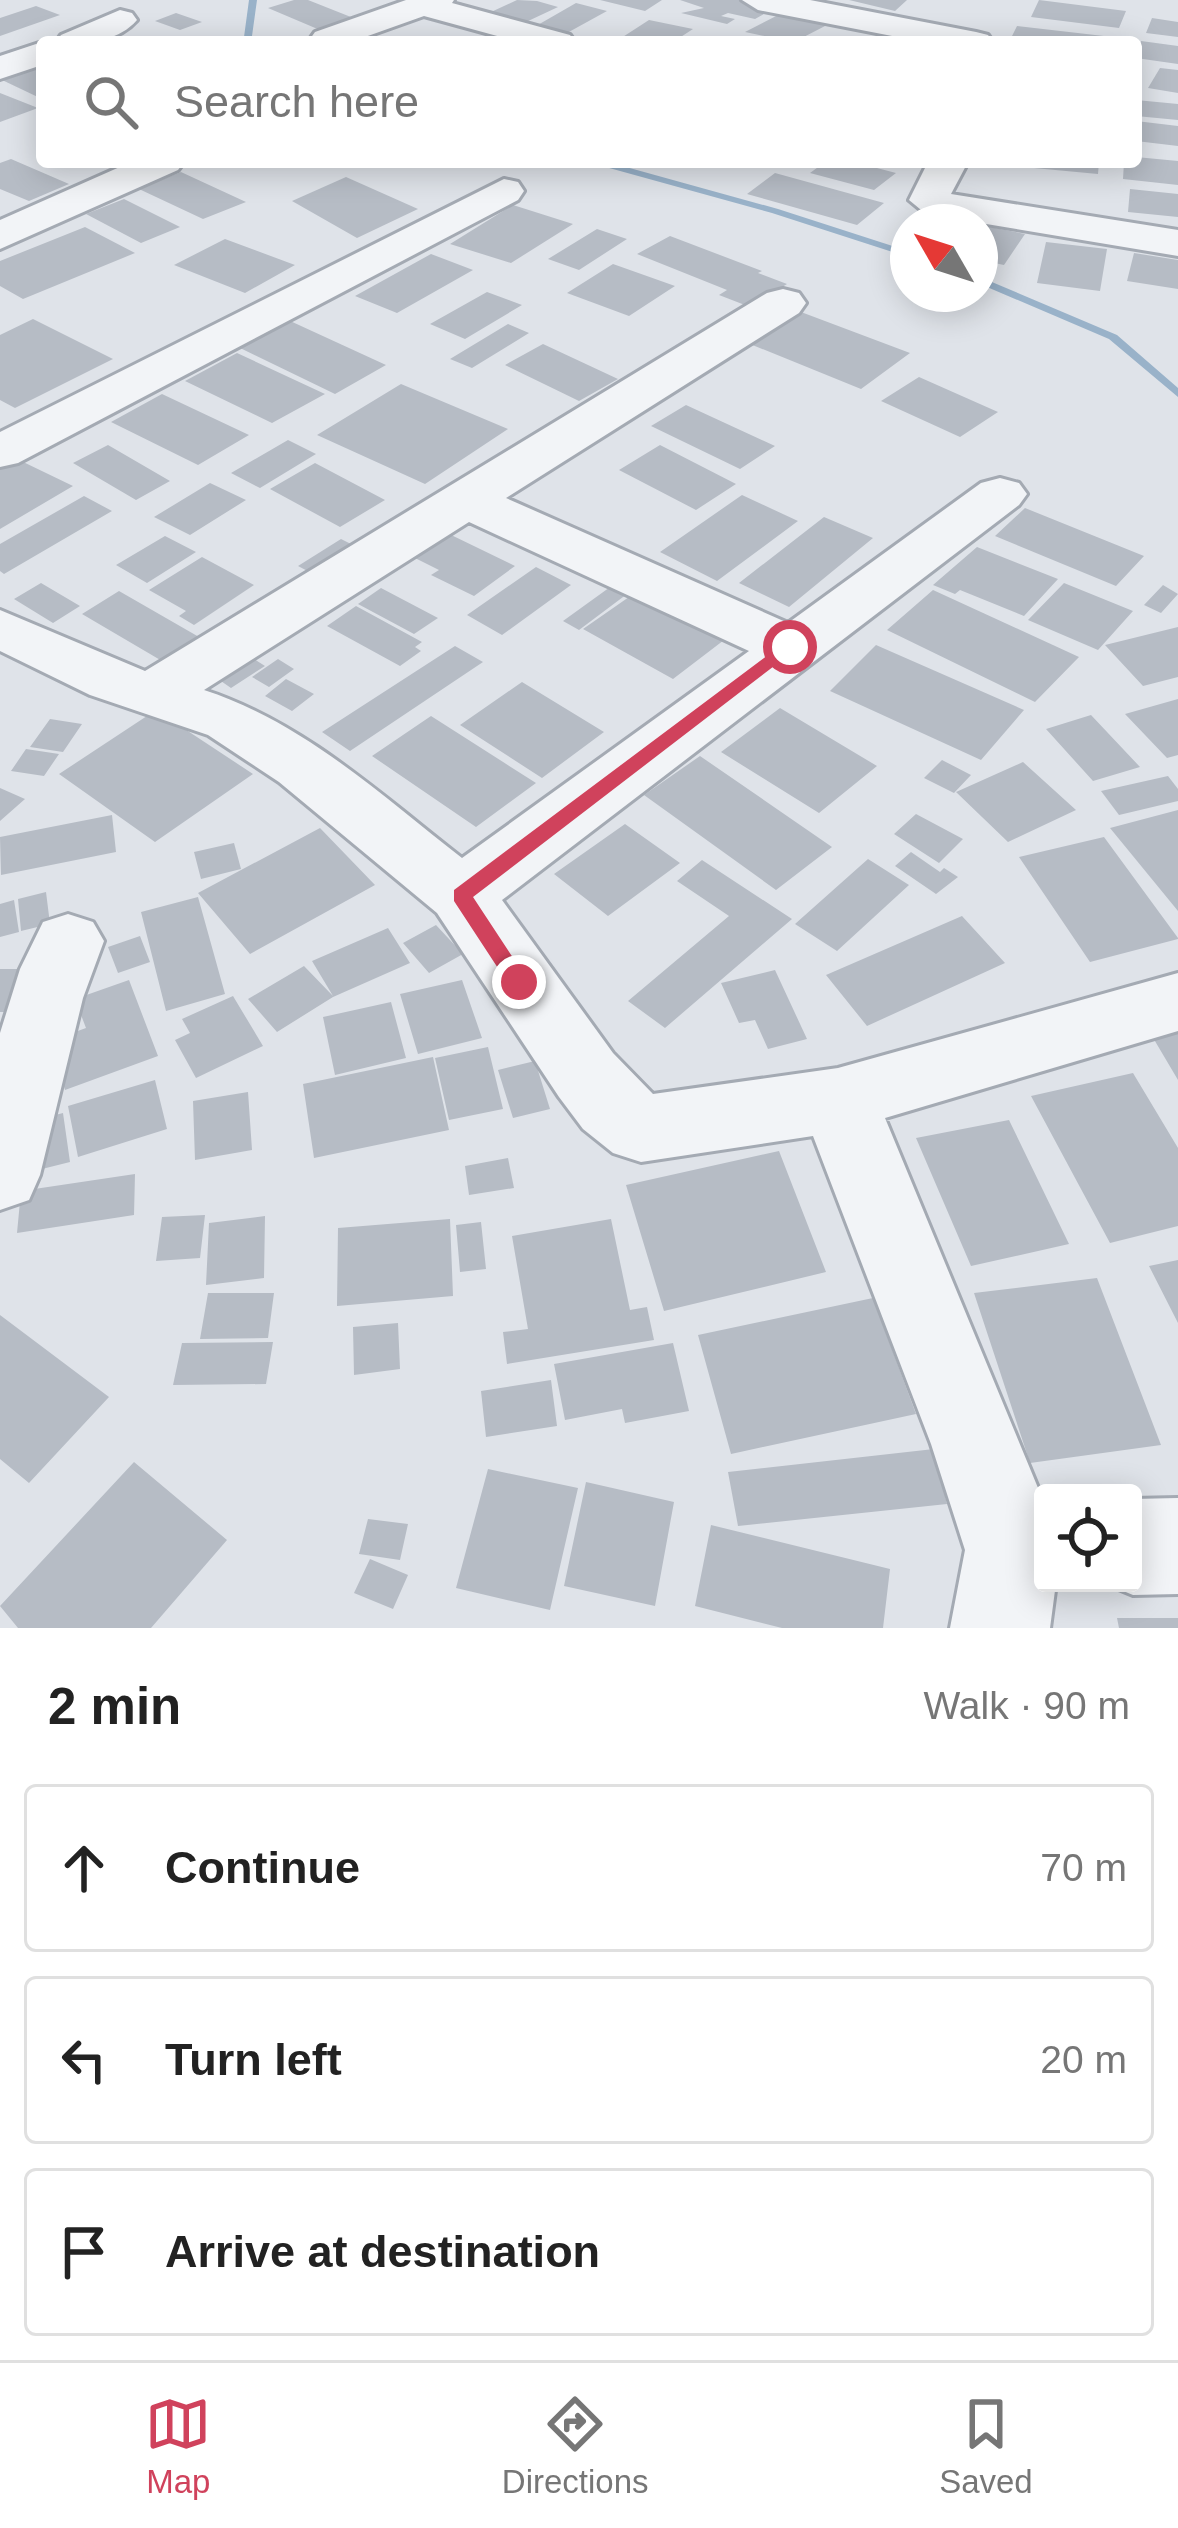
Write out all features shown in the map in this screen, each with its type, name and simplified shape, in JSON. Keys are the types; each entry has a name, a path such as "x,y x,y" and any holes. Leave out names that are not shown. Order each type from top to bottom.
{"street":[{"path":"77,0 120,20 86,36"},
{"path":"758,0 853,33 986,35"},
{"path":"336,36 431,3 538,36"},
{"path":"0,68 36,55"},
{"path":"0,236 151,168"},
{"path":"944,168 930,200 941,205 1178,243"},
{"path":"0,452 504,191"},
{"path":"153,694 783,303"},
{"path":"461,895 1000,494"},
{"path":"465,500 790,647"},
{"path":"0,628 111,681 230,720 302,766 461,895 586,1075 611,1106 641,1129 838,1100 1178,1002"},
{"path":"0,1175 20,1124 28,1058 48,982 68,941"},
{"path":"838,1100 977,1444 1019,1576"},
{"path":"1142,1547 1178,1546"}],"building":[{"path":"308,0 361,21 327,33 268,8"},
{"path":"517,0 558,7 526,22 491,12"},
{"path":"600,0 662,0 645,11"},
{"path":"680,0 750,0 744,4 771,10 755,19 728,13 721,16 735,19 727,24 681,13 704,8"},
{"path":"849,0 907,0 895,11"},
{"path":"1039,0 1126,11 1119,28 1031,17"},
{"path":"576,3 607,11 567,33 536,26"},
{"path":"36,6 60,15 0,36 0,18"},
{"path":"176,13 202,22 180,30 155,21"},
{"path":"782,13 827,25 806,36 745,32"},
{"path":"1152,18 1178,22 1178,37 1146,33"},
{"path":"649,20 693,29 682,36 624,36"},
{"path":"1017,26 1104,36 1012,36"},
{"path":"1142,41 1178,46 1178,64 1142,59"},
{"path":"36,66 36,96 0,79"},
{"path":"1160,68 1178,70 1178,93 1148,88"},
{"path":"0,93 36,107 36,109 0,122"},
{"path":"1142,101 1178,104 1178,120 1142,117"},
{"path":"1142,122 1178,126 1178,146 1142,142"},
{"path":"1142,158 1178,161 1178,185 1123,179 1124,168 1142,168"},
{"path":"11,159 69,184 29,201 0,189 0,163"},
{"path":"817,168 877,168 896,173 874,190 810,173"},
{"path":"1034,168 1098,168 1098,174"},
{"path":"181,172 246,202 203,219 139,189"},
{"path":"775,173 884,203 857,225 747,194"},
{"path":"346,177 418,209 357,238 292,201"},
{"path":"1130,189 1178,194 1178,217 1128,212"},
{"path":"124,199 180,227 141,243 86,214"},
{"path":"513,205 573,224 511,263 450,244"},
{"path":"85,227 135,253 23,299 0,286 0,261"},
{"path":"597,229 627,239 579,270 548,259"},
{"path":"998,229 1025,234 1004,265 998,264"},
{"path":"670,236 787,284 750,307 719,295 727,290 637,254"},
{"path":"225,239 295,265 245,293 174,265"},
{"path":"1046,242 1107,249 1100,291 1037,283"},
{"path":"1134,253 1178,260 1178,289 1127,281"},
{"path":"431,254 473,270 397,313 355,296"},
{"path":"613,264 675,286 629,316 567,293"},
{"path":"487,292 522,305 465,339 430,324"},
{"path":"801,312 910,353 861,389 750,344"},
{"path":"33,319 113,359 15,408 0,400 0,335"},
{"path":"288,320 386,365 335,394 236,346"},
{"path":"508,324 529,333 472,368 450,359"},
{"path":"543,344 618,379 579,401 505,365"},
{"path":"237,353 325,394 272,423 185,381"},
{"path":"919,377 998,412 960,437 881,401"},
{"path":"401,384 508,429 425,484 317,435"},
{"path":"162,394 249,435 198,465 111,422"},
{"path":"686,405 775,446 740,469 651,426"},
{"path":"288,440 316,454 260,488 231,473"},
{"path":"108,445 170,481 136,500 73,463"},
{"path":"660,445 736,484 696,510 619,470"},
{"path":"17,459 73,486 0,529 0,468"},
{"path":"315,463 385,500 340,527 270,489"},
{"path":"210,483 246,500 190,535 154,517"},
{"path":"742,495 798,521 717,581 660,552"},
{"path":"84,496 112,511 4,574 0,571 0,544"},
{"path":"1025,508 1144,556 1116,586 995,536"},
{"path":"824,517 873,538 789,607 739,583"},
{"path":"445,532 515,566 474,596 431,575 439,570 401,551"},
{"path":"165,536 196,552 147,583 116,565"},
{"path":"341,539 359,548 317,576 298,566"},
{"path":"977,547 1058,579 1024,616 960,590 955,594 933,585"},
{"path":"202,557 254,585 194,625 179,616 186,611 149,590"},
{"path":"536,567 571,585 502,635 467,615"},
{"path":"624,577 639,585 579,630 563,621"},
{"path":"41,583 80,606 53,623 14,599"},
{"path":"1064,583 1133,611 1098,650 1028,620"},
{"path":"1163,585 1178,594 1161,613 1144,605"},
{"path":"381,588 438,618 414,634 358,604"},
{"path":"639,590 728,637 673,679 583,629"},
{"path":"933,590 1079,657 1035,702 887,630"},
{"path":"119,591 199,637 162,661 82,614"},
{"path":"356,606 422,642 415,647 421,651 400,666 327,626"},
{"path":"1178,627 1178,677 1143,686 1105,645"},
{"path":"876,645 1024,710 981,760 830,691"},
{"path":"455,646 483,662 350,751 322,732"},
{"path":"251,657 265,666 231,688 218,679"},
{"path":"278,659 294,669 269,687 252,677"},
{"path":"286,679 314,694 292,711 265,696"},
{"path":"522,682 604,732 542,778 460,725"},
{"path":"1178,699 1178,755 1167,758 1125,714"},
{"path":"780,708 877,766 819,813 721,752"},
{"path":"156,710 253,774 155,842 59,774"},
{"path":"1091,715 1140,767 1093,781 1046,729"},
{"path":"431,716 536,783 476,827 372,756"},
{"path":"50,719 82,724 63,752 30,747"},
{"path":"26,749 59,754 44,776 11,771"},
{"path":"700,756 832,847 776,890 644,795"},
{"path":"942,760 971,775 954,793 924,778"},
{"path":"1023,762 1076,810 1008,842 956,792"},
{"path":"1168,776 1178,789 1178,801 1119,815 1101,791"},
{"path":"0,788 25,799 0,821"},
{"path":"1178,810 1178,911 1110,828"},
{"path":"916,814 963,839 939,863 894,834"},
{"path":"112,815 116,852 1,875 0,837"},
{"path":"625,824 680,863 608,916 554,874"},
{"path":"320,828 375,885 250,954 198,893"},
{"path":"1104,837 1178,939 1090,962 1019,857"},
{"path":"234,843 241,869 201,879 194,852"},
{"path":"911,852 940,872 944,868 958,877 936,894 895,866"},
{"path":"868,859 909,885 837,951 795,924"},
{"path":"702,860 792,919 665,1028 628,1001 729,916 677,881"},
{"path":"46,892 50,924 21,931 18,899"},
{"path":"198,897 225,994 166,1011 141,912"},
{"path":"14,900 19,932 0,937 0,904"},
{"path":"962,916 1005,963 867,1026 826,975"},
{"path":"436,925 463,954 429,973 403,943"},
{"path":"388,928 410,963 333,997 277,1032 248,999 304,966 333,996 312,961"},
{"path":"140,936 150,962 118,973 108,947"},
{"path":"0,969 22,969 10,1012 0,1012"},
{"path":"775,970 807,1039 768,1049 755,1020 739,1023 721,983"},
{"path":"129,980 158,1056 65,1090 50,1041 86,1028 75,999"},
{"path":"462,980 482,1038 418,1054 400,994"},
{"path":"233,996 263,1046 196,1078 175,1040 190,1033 182,1019"},
{"path":"391,1002 406,1058 335,1075 323,1017"},
{"path":"1178,1025 1178,1080 1149,1031"},
{"path":"488,1047 503,1109 449,1120 435,1058"},
{"path":"433,1057 449,1130 314,1158 303,1084"},
{"path":"535,1061 550,1109 513,1118 498,1070"},
{"path":"1133,1073 1178,1148 1178,1226 1110,1243 1031,1096"},
{"path":"155,1080 167,1129 78,1157 68,1106"},
{"path":"248,1092 252,1150 195,1160 193,1101"},
{"path":"63,1113 70,1162 30,1172 24,1123"},
{"path":"1009,1120 1069,1244 971,1266 916,1138"},
{"path":"779,1151 826,1272 664,1311 626,1185"},
{"path":"508,1158 514,1188 469,1195 465,1166"},
{"path":"135,1174 134,1215 17,1233 21,1191"},
{"path":"205,1215 200,1258 156,1261 162,1217"},
{"path":"265,1216 264,1278 206,1285 209,1223"},
{"path":"450,1219 453,1296 337,1306 338,1228"},
{"path":"611,1219 630,1310 647,1307 654,1340 507,1364 503,1332 528,1329 512,1236"},
{"path":"481,1222 486,1269 460,1272 456,1225"},
{"path":"1178,1260 1178,1323 1149,1266"},
{"path":"1097,1278 1161,1445 1030,1463 974,1293"},
{"path":"208,1293 274,1293 268,1338 200,1339"},
{"path":"873,1298 916,1414 731,1454 698,1335"},
{"path":"0,1315 109,1397 29,1483 0,1459"},
{"path":"398,1323 400,1369 354,1375 353,1327"},
{"path":"273,1342 266,1384 173,1385 182,1343"},
{"path":"673,1343 689,1411 625,1423 622,1409 565,1420 554,1364"},
{"path":"551,1380 557,1426 486,1437 481,1391"},
{"path":"934,1449 947,1504 738,1526 728,1472"},
{"path":"134,1462 227,1540 151,1628 18,1628 0,1606"},
{"path":"488,1469 578,1488 550,1610 456,1588"},
{"path":"586,1482 674,1502 655,1606 564,1586"},
{"path":"368,1519 408,1524 400,1560 359,1554"},
{"path":"711,1525 890,1569 883,1628 782,1628 695,1606"},
{"path":"370,1559 408,1575 393,1609 354,1593"},
{"path":"1117,1618 1178,1618 1178,1628 1119,1628"}],"waterway":[{"path":"248,36 253,0"},
{"path":"620,168 890,248"},
{"path":"998,288 1113,337 1178,394"}],"route":[{"path":"519,982 461,895 790,647"}]}
